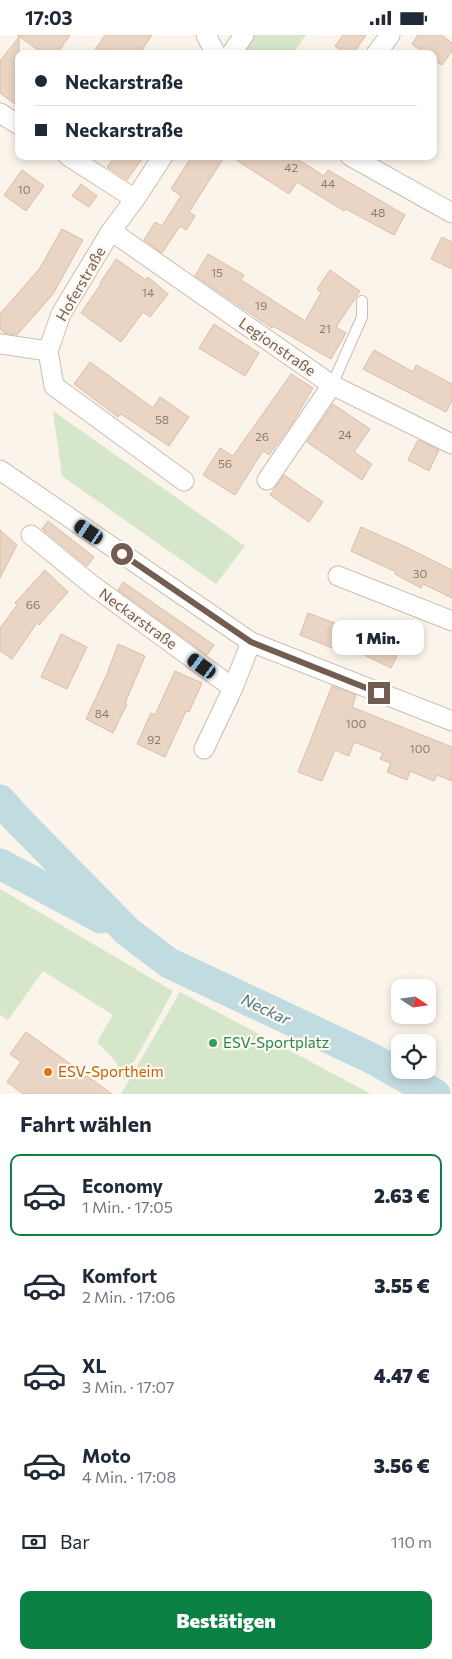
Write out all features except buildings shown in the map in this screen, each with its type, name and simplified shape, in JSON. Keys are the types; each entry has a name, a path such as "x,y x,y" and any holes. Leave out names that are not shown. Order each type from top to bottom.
{"street":[{"path":"206,35 214,50"},
{"path":"234,50 244,35"},
{"path":"379,50 390,35"},
{"path":"0,113 15,122"},
{"path":"74,160 135,199"},
{"name":"Hoferstraße","path":"161,160 112,231 61,314 48,351 54,386 184,481"},
{"path":"357,160 452,213"},
{"name":"Legionstraße","path":"112,231 332,385 452,444"},
{"path":"0,344 48,351"},
{"path":"267,480 332,385"},
{"path":"0,469 251,642 452,721"},
{"name":"Neckarstraße","path":"31,535 87,593 233,689"},
{"path":"338,576 452,621"},
{"path":"204,749 233,689 251,642"}],"lane":[{"path":"332,385 362,317 362,301"}],"green space":[{"path":"247,35 306,35 295,50 242,50 240,45"},
{"path":"53,411 245,546 216,584 62,476"},
{"path":"0,889 173,991 124,1080 116,1062 97,1042 113,1015 43,971 8,1020 0,1015"},
{"name":"ESV-Sportplatz","path":"180,992 371,1094 121,1094"}],"waterway":[{"name":"Neckar","path":"0,800 128,932 169,963 371,1058 435,1094"},
{"name":"Neckar","path":"0,864 101,918"}],"place":[{"name":"ESV-Sportplatz","path":"213,1043"},
{"name":"ESV-Sportheim","path":"48,1072"}],"route":[{"path":"122,554 251,642 379,693"}]}
